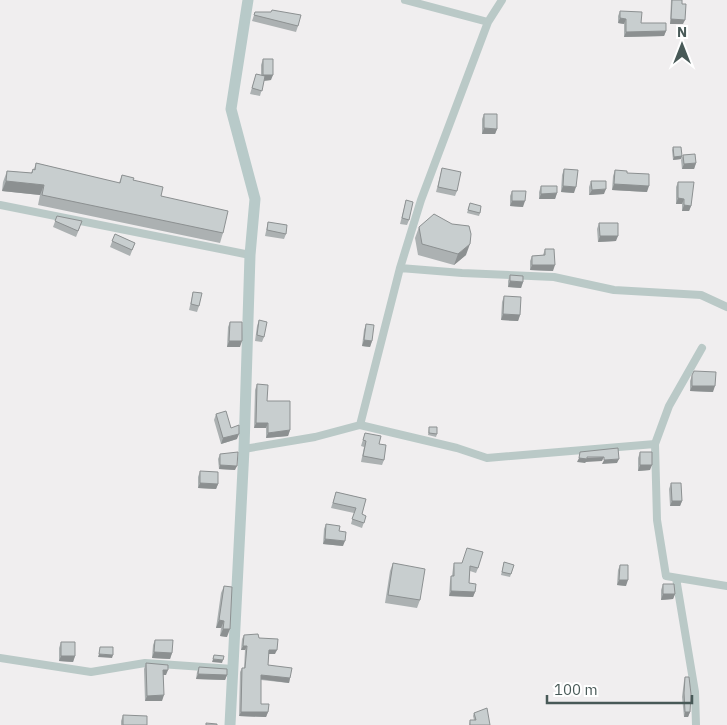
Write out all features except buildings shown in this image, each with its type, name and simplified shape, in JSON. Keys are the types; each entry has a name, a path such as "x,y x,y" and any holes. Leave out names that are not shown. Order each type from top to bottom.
{"street":[{"path":"230,725 244,449 250,255 256,199 231,110 248,0"},
{"path":"405,0 488,22"},
{"path":"360,425 400,268 421,200 488,22 502,0"},
{"path":"0,205 250,255"},
{"path":"400,268 554,277 614,290 701,295 727,308"},
{"path":"702,348 669,406 655,444 657,520 666,576 727,586"},
{"path":"244,449 315,437 360,425 457,448 487,458 655,444"},
{"path":"676,578 695,692 696,725"},
{"path":"0,658 91,672 145,663 233,669"}]}
